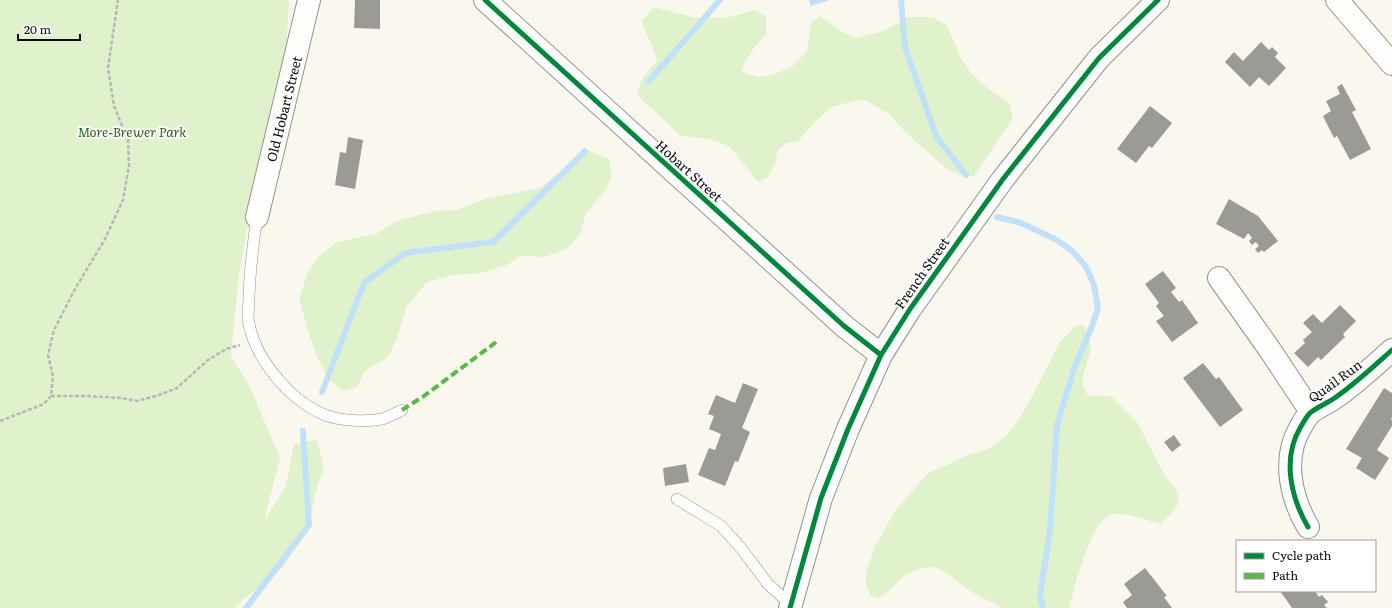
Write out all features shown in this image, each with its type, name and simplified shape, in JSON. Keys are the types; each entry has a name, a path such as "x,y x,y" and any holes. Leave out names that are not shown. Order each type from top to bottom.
{"street":[{"name":"Old Hobart Street","path":"257,217 309,0"},
{"name":"Hobart Street","path":"485,0 844,326 881,355"},
{"name":"French Street","path":"789,607 821,498 848,429 881,355 910,309 1003,179 1099,58 1158,0"},
{"path":"1338,0 1392,64"},
{"name":"Quail Run","path":"1219,278 1270,350 1311,412"},
{"name":"Quail Run","path":"1308,527 1300,513 1292,486 1290,465 1292,448 1297,433 1311,412 1328,403 1351,386 1392,350"}],"lane":[{"path":"257,217 250,266 248,317 254,341 269,368 284,386 300,400 325,415 355,421 383,418 402,410"},
{"path":"677,499 721,526 740,547 768,584 789,607"}],"path":[{"path":"0,421 44,404 52,396 53,376 48,355 54,330 75,289 105,239 123,200 129,166 128,140 114,106 108,68 118,0"},
{"path":"52,396 121,398 137,401 156,396 177,388 208,360 226,349 254,341"}],"green space":[{"name":"More-Brewer Park","path":"0,0 289,0 286,53 248,223 238,282 231,356 250,387 280,458 266,518 286,486 294,444 317,440 324,467 315,494 309,529 283,567 235,608 0,608"},
{"path":"654,7 696,18 730,17 755,10 766,16 766,34 754,48 744,64 742,72 758,77 773,75 793,66 807,51 811,23 820,16 844,33 856,38 884,31 908,17 933,17 947,26 960,56 971,73 989,89 1010,104 1013,118 974,176 959,174 948,170 905,132 890,115 866,100 857,100 832,107 817,120 797,142 787,143 778,150 775,165 768,177 758,182 730,147 717,141 681,136 637,95 641,80 657,60 642,20"},
{"path":"590,151 609,159 612,177 606,189 585,215 581,232 568,248 545,257 520,256 509,264 482,273 453,275 427,282 406,308 397,338 388,357 365,371 357,387 343,391 331,381 318,359 299,299 308,272 319,256 337,242 376,234 396,221 435,211 457,210 488,198 540,188 569,165"},
{"path":"1084,325 1091,343 1083,379 1085,391 1089,396 1111,396 1137,422 1165,476 1177,491 1179,503 1171,514 1160,524 1138,517 1121,514 1115,514 1106,518 1098,527 1091,539 1069,608 1003,608 968,590 951,576 936,567 921,568 905,575 889,591 879,598 871,596 866,587 866,573 875,546 895,511 927,474 968,455 988,449 1006,436 1021,416 1061,340 1076,326"}],"water":[{"path":"809,0 830,0 811,6"}],"building":[{"path":"355,0 380,0 380,29 354,28"},
{"path":"1261,42 1269,50 1272,47 1278,53 1275,57 1286,68 1269,86 1259,77 1250,87 1225,62 1234,52 1243,61"},
{"path":"1342,84 1356,110 1352,112 1371,149 1350,160 1337,136 1334,138 1323,116 1331,111 1326,101 1340,94 1337,87"},
{"path":"1150,106 1172,123 1152,148 1149,146 1136,163 1117,149"},
{"path":"348,137 363,140 355,189 335,185 340,152 346,153"},
{"path":"1229,199 1258,216 1278,241 1264,252 1262,250 1258,253 1255,249 1259,246 1256,242 1252,245 1249,241 1252,238 1248,233 1244,239 1216,224"},
{"path":"1163,271 1176,288 1171,292 1179,302 1182,300 1198,323 1172,342 1156,321 1164,316 1156,306 1159,303 1145,284"},
{"path":"1340,305 1356,321 1343,334 1345,337 1321,360 1318,357 1308,367 1294,353 1305,343 1303,340 1312,332 1303,323 1313,314 1322,323"},
{"path":"1203,363 1216,379 1219,377 1243,410 1220,427 1183,378"},
{"path":"743,383 758,389 742,428 750,432 738,462 735,461 725,486 698,475 709,448 715,450 721,434 709,429 714,416 708,414 716,395 735,403"},
{"path":"1384,388 1392,393 1392,426 1377,450 1389,458 1375,480 1356,468 1362,458 1346,449"},
{"path":"1174,435 1181,445 1172,452 1164,442"},
{"path":"686,464 689,482 665,486 663,468"},
{"path":"1145,568 1167,596 1164,597 1172,608 1127,608 1123,602 1132,595 1124,584"},
{"path":"1281,592 1316,592 1319,597 1322,595 1328,602 1324,605 1327,608 1292,608"}],"waterway":[{"path":"649,81 720,0"},
{"path":"901,0 905,47 936,136 966,175"},
{"path":"322,392 364,283 405,253 493,242 585,151"},
{"path":"997,217 1021,223 1055,239 1071,250 1085,265 1094,285 1098,308 1075,366 1057,425 1050,530 1040,596 1043,608"},
{"path":"246,608 309,525 303,431"}],"marked path":[{"path":"402,410 424,396 499,340"}],"cycle path":[{"path":"485,0 844,326 881,355"},
{"path":"790,608 821,498 848,429 881,355 910,309 1003,179 1099,58 1158,0"},
{"path":"1308,527 1302,516 1293,491 1290,465 1294,440 1310,413 1343,392 1392,350"}]}
